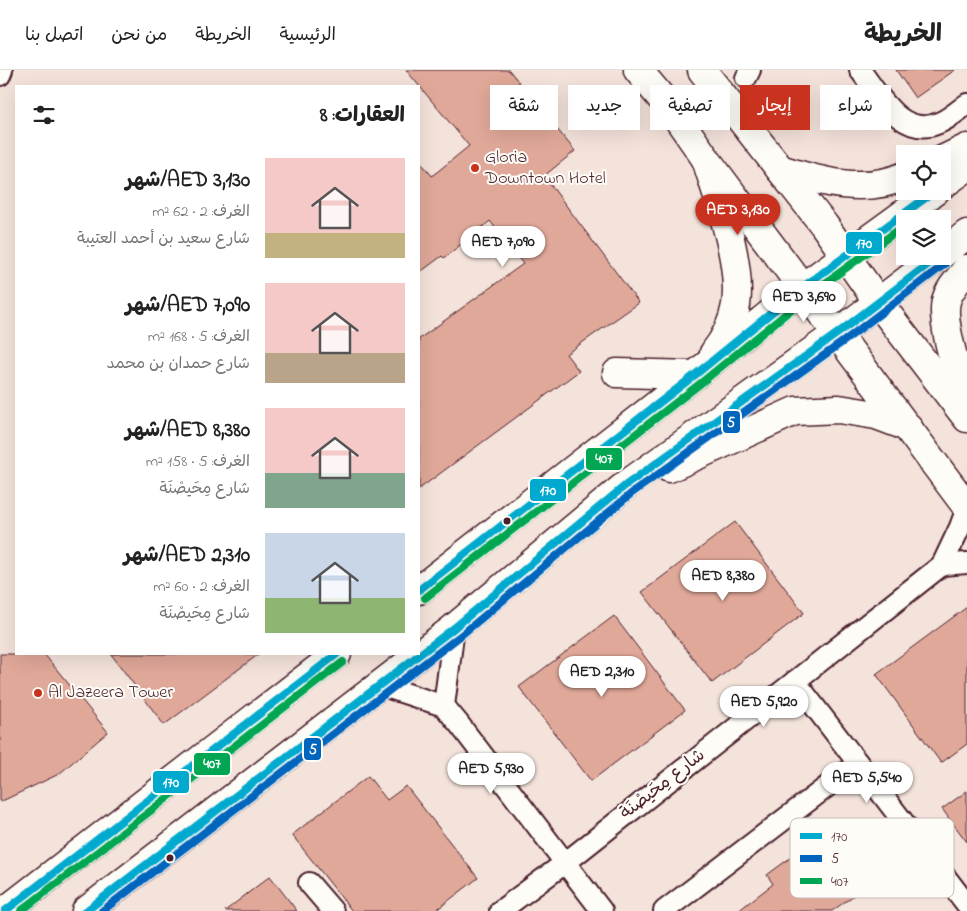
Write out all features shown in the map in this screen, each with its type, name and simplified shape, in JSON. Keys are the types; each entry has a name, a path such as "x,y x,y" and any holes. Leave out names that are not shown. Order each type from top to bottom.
{"main road":[{"path":"638,70 674,113 706,159 967,507"},
{"path":"702,70 780,169 846,256 878,302 967,418"},
{"path":"951,156 967,148"},
{"path":"699,372 722,343 730,327 736,305 737,286 733,255 706,159"},
{"path":"951,179 967,167"},
{"path":"780,169 812,179 849,185 870,186 896,180"},
{"path":"420,589 699,372 803,287 923,200"},
{"path":"951,247 967,234"},
{"path":"420,654 626,485 838,333 928,265"},
{"path":"967,269 953,286 946,301 945,318 967,407"},
{"path":"617,373 699,372"},
{"path":"626,485 681,464 795,411 839,409 876,415 908,427"},
{"path":"5,911 337,655"},
{"path":"86,911 419,655"}],"street":[{"path":"0,75 2,70"},
{"path":"860,70 891,110 902,120 914,126 928,126 941,122 967,104"},
{"name":"شارع مِحَيصْنَة","path":"500,911 942,565 967,507"},
{"path":"942,565 967,563"},
{"path":"444,706 454,628"},
{"path":"795,681 900,818"},
{"path":"380,685 444,706 602,911"},
{"path":"664,911 858,763"},
{"path":"309,883 333,911"},
{"path":"954,889 967,906 961,911"}],"building":[{"path":"406,70 509,70 521,85 490,85 490,130 558,130 575,151 544,176 639,303 566,354 579,371 420,488 420,338 523,264 490,221 444,258 442,256 420,272 420,161 432,176 469,146"},
{"path":"896,70 955,70 915,98"},
{"path":"735,522 804,613 712,683 642,592"},
{"path":"967,607 967,744 941,763 876,674"},
{"path":"614,616 685,710 591,781 519,687"},
{"name":"Al Jazeera Tower","path":"0,654 45,655 108,732 59,774 0,802"},
{"path":"112,655 258,655 164,725"},
{"path":"368,776 387,800 406,786 478,878 435,911 352,911 292,835"},
{"path":"967,791 967,842 954,825 954,818 949,818 942,809"},
{"path":"790,858 790,898 850,898 832,911 738,911 773,884 767,875"},
{"path":"270,876 297,911 225,911"}],"transit line":[{"name":"170","path":"420,589 695,375 803,287 923,200"},
{"name":"407","path":"425,598 701,383 809,295 896,232"},
{"name":"170","path":"420,654 626,485 838,333 927,265"},
{"name":"5","path":"102,911 460,636 632,493 844,341 944,265"},
{"name":"170","path":"5,911 336,655"},
{"name":"170","path":"86,911 419,655"},
{"name":"407","path":"21,911 343,662"}],"place":[{"name":"Gloria Downtown Hotel","path":"475,168"},
{"name":"Al Jazeera Tower","path":"38,693"}]}
